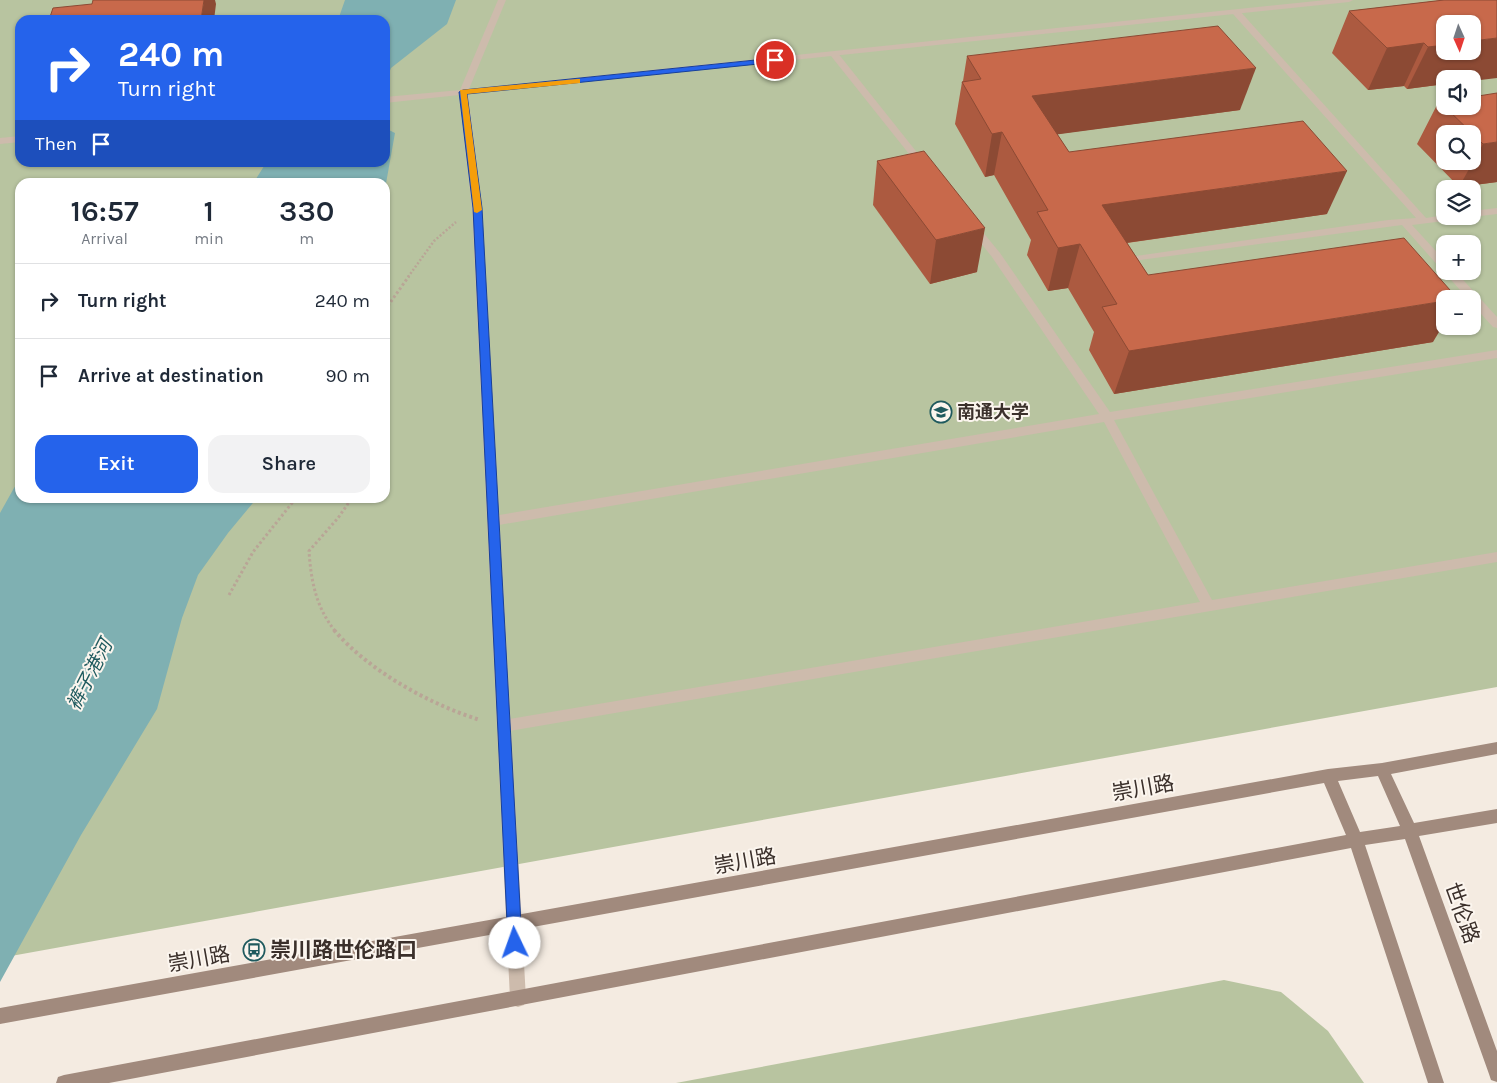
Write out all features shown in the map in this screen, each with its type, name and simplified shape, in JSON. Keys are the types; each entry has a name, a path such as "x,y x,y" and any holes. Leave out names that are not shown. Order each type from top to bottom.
{"main road":[{"name":"崇川路","path":"0,1016 514,925 1328,776 1382,769 1497,748"},
{"name":"世伦路","path":"1382,769 1410,832 1497,1074"},
{"path":"1328,776 1356,840 1436,1083"},
{"path":"64,1083 1356,840 1497,816"}],"street":[{"path":"502,0 463,92 477,208 518,999"},
{"path":"390,100 1348,0"},
{"path":"1236,12 1424,221"},
{"path":"834,54 931,175"},
{"path":"0,141 15,140"},
{"path":"1481,213 1497,211"},
{"path":"966,219 996,256 1107,417 1209,606"},
{"path":"1130,260 1404,222 1436,219"},
{"path":"1404,222 1436,257"},
{"path":"1457,280 1497,324"},
{"path":"493,521 1107,417 1497,354"},
{"path":"504,726 1497,558"}],"path":[{"path":"390,303 416,264 442,231 477,208"},
{"path":"228,596 253,552 292,503"},
{"path":"348,503 309,552 310,584 327,620 353,651 407,686 459,715 504,726"}],"green space":[{"name":"南通大学","path":"0,0 1497,0 1497,687 0,958"},
{"path":"1224,980 1281,992 1328,1031 1364,1083 676,1083"}],"water":[{"path":"345,0 456,0 447,24 390,70 390,15 340,15"},
{"path":"390,130 395,133 390,161"},
{"path":"263,167 389,167 387,178 257,178"},
{"name":"裤子港河","path":"15,487 15,503 253,503 228,533 198,575 182,618 157,709 81,835 0,982 0,513"}],"building":[{"path":"93,0 204,0 202,15 51,15 53,8 92,4"},
{"path":"1444,0 1497,0 1497,38 1481,40 1481,15 1436,15 1436,46 1428,47 1424,43 1387,48 1349,11"},
{"path":"1218,26 1256,68 1032,96 1069,152 1303,121 1347,171 1102,205 1148,275 1404,238 1436,274 1436,280 1441,280 1450,290 1436,290 1436,302 1129,351 1102,307 1117,304 1080,244 1058,248 1037,212 1048,210 1002,132 992,134 962,82 981,79 967,56"},
{"path":"1497,93 1497,142 1483,144 1481,142 1481,125 1464,125 1453,115 1481,115 1481,96"},
{"path":"924,151 985,228 936,240 877,161"}],"slow traffic":[{"path":"477,210 463,92 577,81"}],"place":[{"name":"南通大学","path":"941,412"},
{"name":"崇川路世伦路口","path":"254,950"}],"route":[{"path":"515,943 477,208 463,92 775,60"}]}
